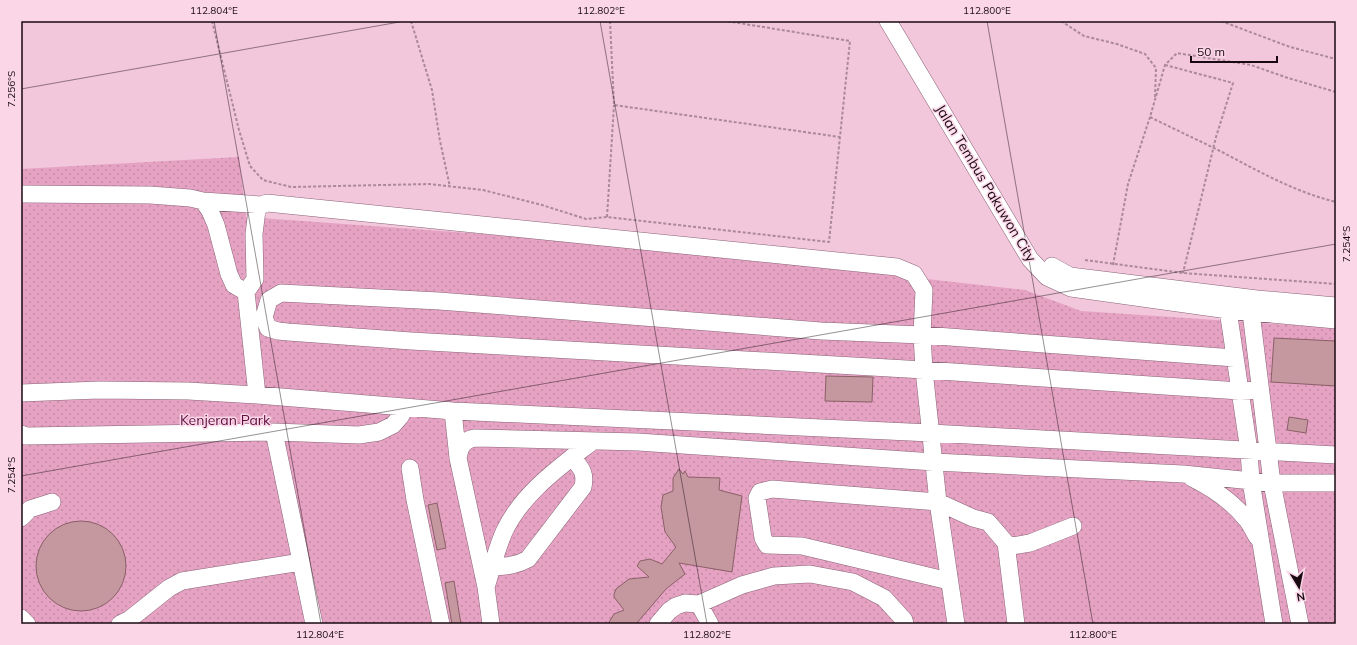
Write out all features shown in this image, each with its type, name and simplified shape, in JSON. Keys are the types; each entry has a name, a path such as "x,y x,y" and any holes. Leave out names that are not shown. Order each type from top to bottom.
{"street":[{"name":"Jalan Tembus Pakuwon City","path":"888,21 1030,259 1047,277 1071,288 1228,310 1336,320"},
{"name":"Jalan Tembus Pakuwon City","path":"902,21 1039,252 1053,266 1070,276 1257,299 1336,306"},
{"path":"21,194 150,195 190,198 203,201 262,205 267,203 897,268 914,274 924,290 922,334 924,370 938,502 956,624"},
{"path":"203,201 210,211 216,225 229,274 234,285 246,292"},
{"path":"257,394 246,292 255,279 254,234 258,210 262,205"},
{"path":"1235,358 922,334 821,331 439,301 281,293 268,300 264,317 268,328 288,332 411,341 924,370 1240,391 1260,390"},
{"path":"1228,310 1249,451 1251,480 1274,624"},
{"path":"1251,312 1272,483 1300,624"},
{"path":"21,393 98,390 188,391 257,394 453,411 931,433 1336,456"},
{"path":"21,434 26,436 274,432 359,435 379,432 393,425 405,408"},
{"path":"453,411 458,458 486,587 491,624"},
{"path":"274,432 314,624"},
{"path":"458,458 460,447 469,439 475,438 638,442 934,462 1183,474 1272,483 1336,483"},
{"path":"486,587 504,532 522,502 572,457 593,441"},
{"path":"492,567 520,564 528,559 583,487 583,470 572,457"},
{"path":"410,468 415,500 441,624"},
{"path":"1183,474 1206,485 1229,502 1247,520 1261,544"},
{"path":"950,581 802,546 767,545 763,538 757,498 760,492 772,489 938,502 973,518 988,522 1006,543 1012,546 1030,544 1073,526"},
{"path":"21,518 30,509 52,502"},
{"path":"1006,543 1016,624"},
{"path":"120,624 130,619 168,588 182,581 301,562"},
{"path":"658,624 669,611 676,606 685,603 700,604 742,585 774,576 810,574 853,582 884,598 904,620 905,624"},
{"path":"700,604 710,624"},
{"path":"21,618 27,624"}],"path":[{"path":"212,21 239,130 250,166 263,180 291,187 429,184 450,186 483,190 542,205 586,219 607,217 829,242 850,41 726,21"},
{"path":"411,21 432,90 440,141 450,186"},
{"path":"607,217 614,105 610,21"},
{"path":"1062,21 1084,36 1117,44 1145,54 1156,68 1155,101"},
{"path":"1221,21 1290,47 1336,59"},
{"path":"1113,265 1128,184 1165,65 1177,53 1251,65 1336,92"},
{"path":"1165,65 1233,83 1213,148 1183,273"},
{"path":"614,105 840,137"},
{"path":"1150,117 1270,177 1319,198 1336,202"},
{"path":"1085,260 1113,265 1183,273 1336,284"}],"green space":[{"name":"Kenjeran Park","path":"239,157 246,217 607,243 1025,290 1081,311 1336,328 1336,624 21,624 21,169"}],"building":[{"path":"1274,338 1336,341 1336,386 1271,382"},
{"path":"826,376 873,377 872,402 825,401"},
{"path":"1289,417 1308,420 1306,433 1287,430"},
{"path":"679,469 683,474 685,471 688,477 720,478 719,490 742,496 732,572 679,563 685,574 666,589 636,624 608,624 614,614 624,610 614,597 616,589 629,579 649,577 637,566 640,561 650,559 662,564 676,547 665,532 661,507 663,495 673,491 673,478"},
{"path":"437,503 446,548 437,550 428,505"},
{"path":"81,521 98,525 113,534 122,549 126,566 122,583 113,598 98,607 81,611 64,607 49,598 40,583 36,566 40,549 49,534 64,525"},
{"path":"454,581 461,624 452,624 445,583"}]}
